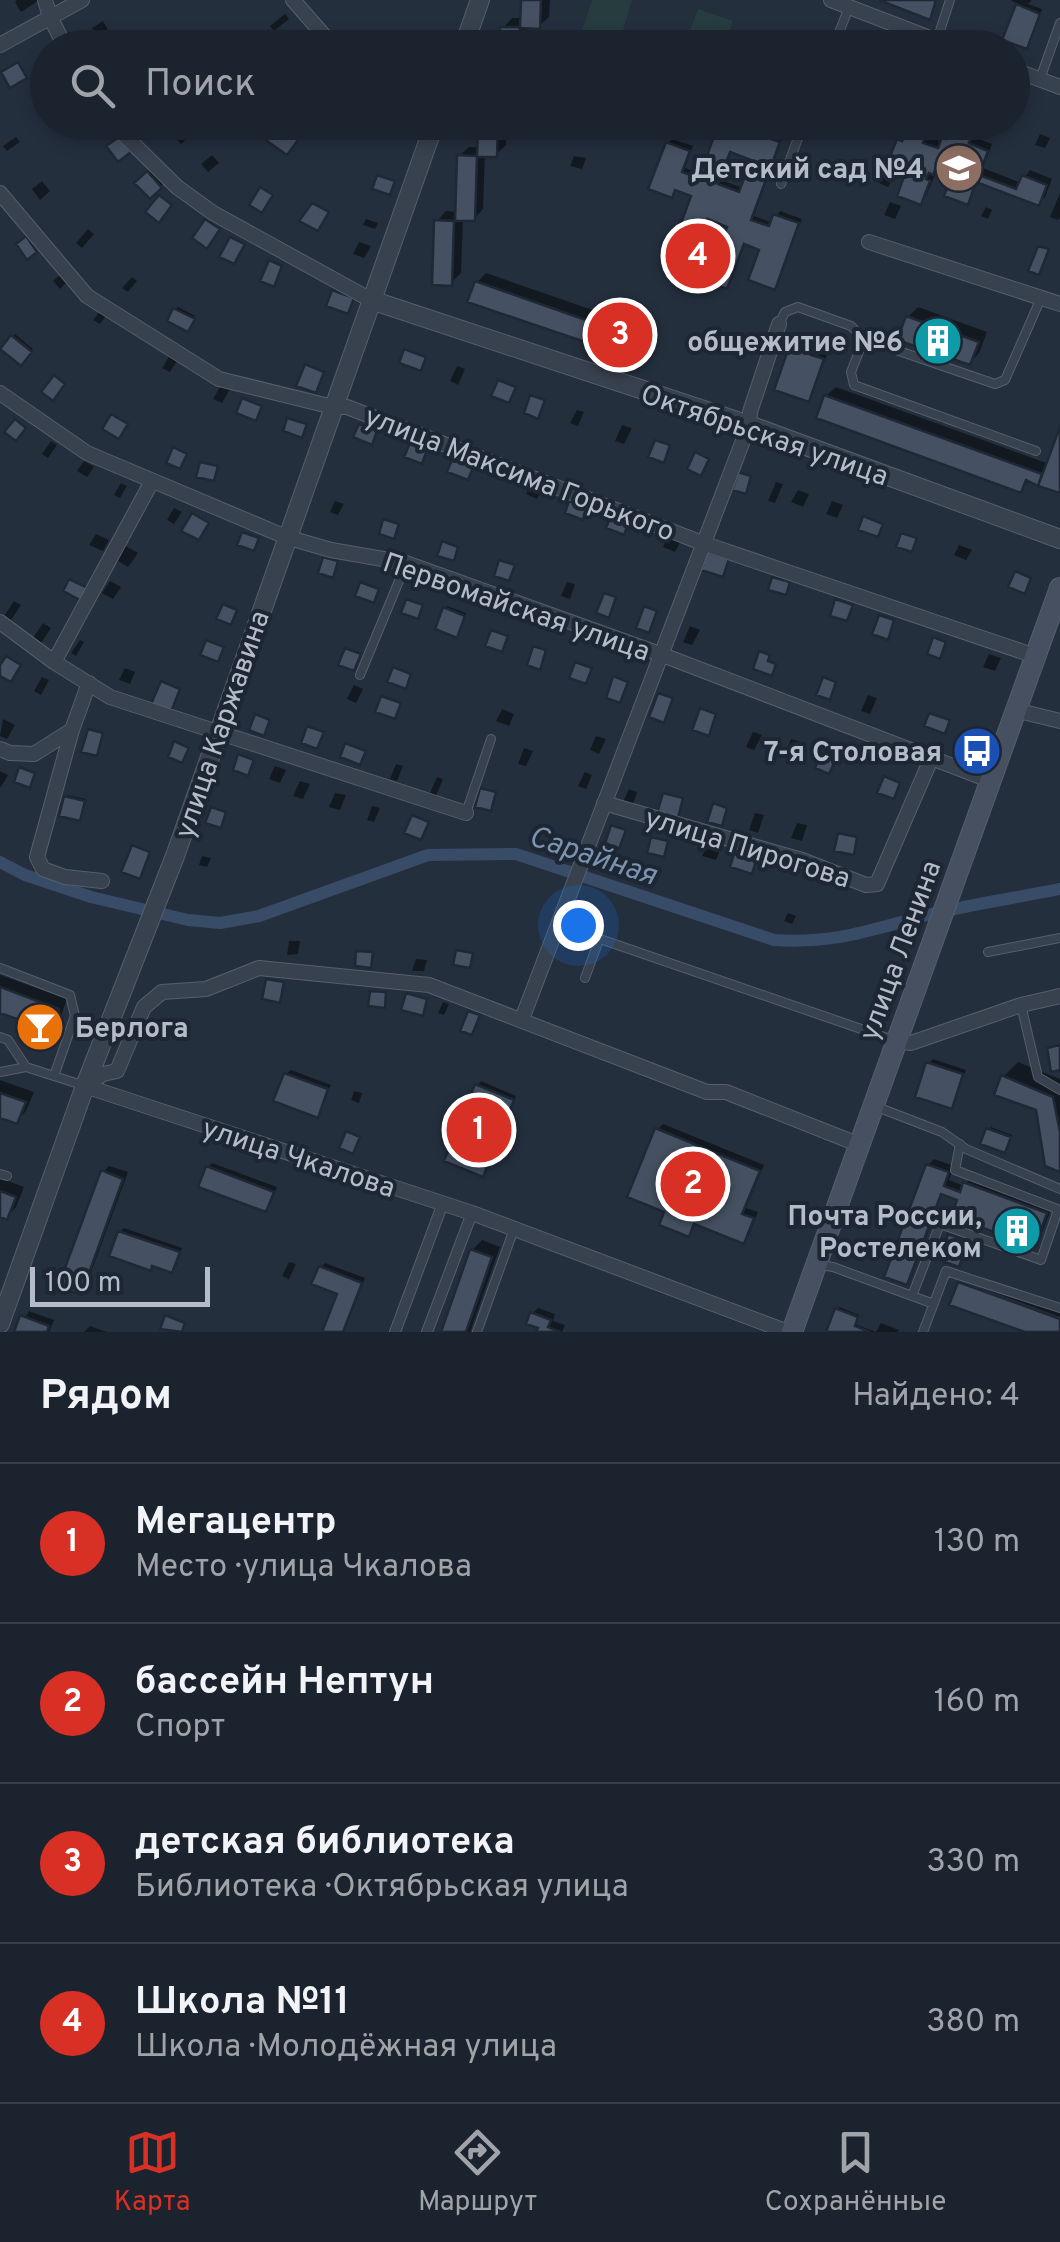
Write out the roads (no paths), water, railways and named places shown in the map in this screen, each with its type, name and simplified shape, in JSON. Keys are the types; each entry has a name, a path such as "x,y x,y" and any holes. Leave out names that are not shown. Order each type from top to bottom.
{"main road":[{"name":"улица Ленина","path":"790,1332 1060,588"}],"street":[{"path":"44,0 57,30"},
{"path":"0,44 82,0"},
{"path":"292,0 315,30"},
{"path":"469,30 480,0"},
{"path":"831,0 910,30"},
{"path":"1030,75 1060,87"},
{"name":"Октябрьская улица","path":"130,140 177,187 213,213 372,300 749,425 1060,539"},
{"name":"улица Каржавина","path":"0,1324 85,1086 175,856 430,140"},
{"name":"улица Максима Горького","path":"0,192 87,296 219,379 333,407 347,406 705,544 1035,656"},
{"path":"869,242 1060,304"},
{"path":"522,1018 705,544 749,425 780,324"},
{"name":"Первомайская улица","path":"2,398 87,453 286,538 406,563 660,654 989,780"},
{"path":"54,662 151,483"},
{"path":"0,622 110,697 466,814"},
{"path":"89,683 37,857 43,869 65,878 102,881"},
{"path":"1015,710 1060,721"},
{"path":"0,749 10,754 34,754 72,730"},
{"name":"улица Пирогова","path":"603,808 802,860 866,885 876,884 931,759"},
{"path":"85,1086 103,1074 117,1071 144,1007 162,992 206,989 260,968 429,985 707,1092 726,1092 860,1146"},
{"path":"896,1041 911,1044 1021,1005 1060,996"},
{"name":"улица Чкалова","path":"85,1086 472,1213 790,1332"},
{"path":"395,1332 443,1203"},
{"path":"428,1332 472,1213"}],"lane":[{"path":"940,30 950,0"},
{"path":"839,30 849,7"},
{"path":"1040,79 1060,24"},
{"path":"781,184 797,140"},
{"path":"780,324 785,312 798,306 850,326 864,339 994,384 1005,380 1041,298"},
{"path":"864,339 851,372 854,385 1036,452"},
{"path":"360,675 406,563"},
{"path":"466,814 491,738"},
{"path":"574,930 896,1041"},
{"path":"988,952 1060,938"},
{"path":"585,978 599,940"},
{"path":"0,968 70,995 75,1016 54,1076"},
{"path":"1021,1005 1038,1076 1060,1090"},
{"path":"0,1037 8,1040 26,1066"},
{"path":"0,1072 26,1066 85,1086"},
{"path":"872,1105 942,1132 1060,1189"},
{"path":"912,1296 940,1224 1041,1260 1059,1210 955,1170 960,1144"},
{"path":"477,1332 514,1229"},
{"path":"816,1265 832,1266 934,1304"},
{"path":"924,1332 946,1271 1060,1308"}],"waterway":[{"name":"Сарайная","path":"0,862 25,875 91,897 188,920 220,923 259,916 428,855 516,854 774,940 796,941 852,935 944,911 1060,889"}],"place":[{"name":"Детский сад №4","path":"959,168"},
{"name":"Школа №11","path":"698,256"},
{"name":"детская библиотека","path":"620,335"},
{"name":"общежитие №6","path":"938,341"},
{"name":"7-я Столовая","path":"977,751"},
{"name":"Берлога","path":"40,1027"},
{"name":"Мегацентр","path":"479,1130"},
{"name":"бассейн Нептун","path":"693,1184"},
{"name":"Почта России, Ростелеком","path":"1017,1231"}]}
